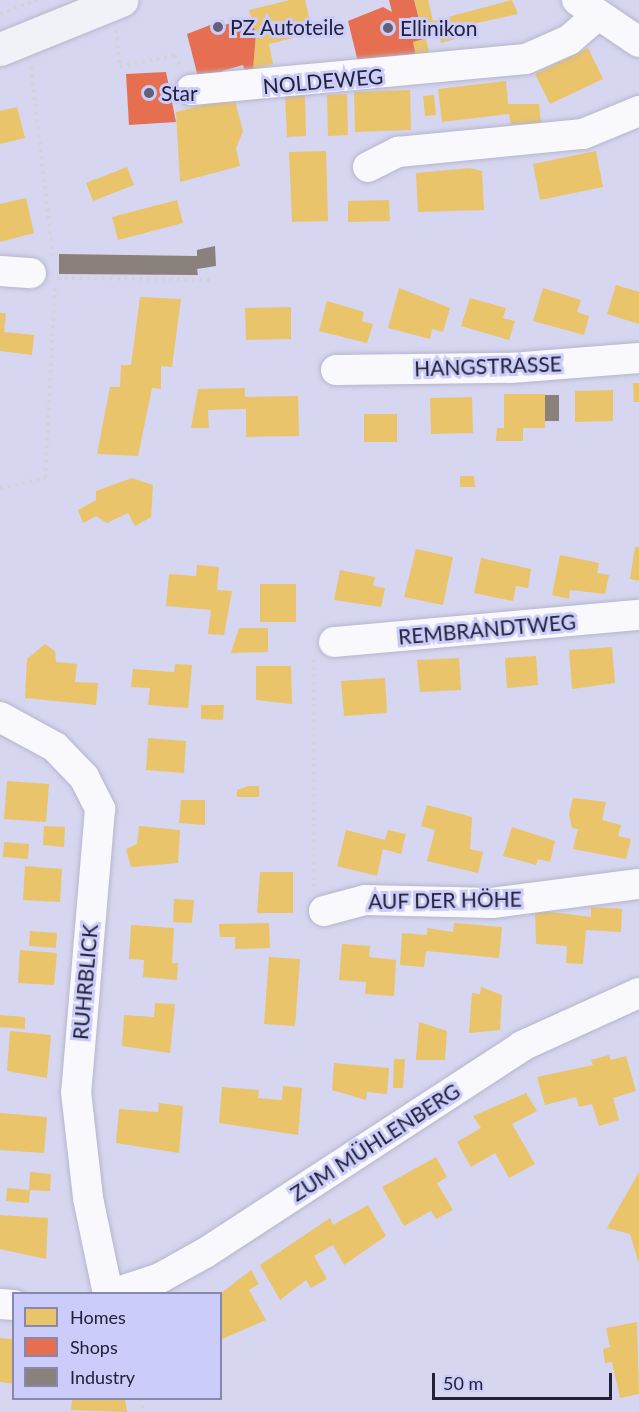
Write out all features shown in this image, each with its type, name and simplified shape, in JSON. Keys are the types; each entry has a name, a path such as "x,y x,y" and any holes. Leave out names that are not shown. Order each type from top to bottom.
{"main road":[{"path":"14,44 117,2"}],"street":[{"name":"NOLDEWEG","path":"192,90 526,59 569,40 587,7"},
{"path":"587,7 639,42"},
{"path":"368,167 398,152 583,134 639,111"},
{"path":"0,271 43,275"},
{"name":"HANGSTRASSE","path":"336,370 511,368 639,358"},
{"name":"REMBRANDTWEG","path":"334,642 639,615"},
{"name":"RUHRBLICK","path":"0,717 55,747 84,777 99,809 76,1092 88,1198 110,1292"},
{"name":"AUF DER HÖHE","path":"324,911 364,900 492,903 639,884"},
{"name":"ZUM MÜHLENBERG","path":"113,1292 160,1278 205,1253 522,1046 639,993"}],"path":[{"path":"0,14 37,0"},
{"path":"117,2 120,67 176,55 192,90"},
{"path":"0,488 45,478 43,275 14,44"},
{"path":"43,275 212,280"},
{"path":"324,911 314,900 314,651 334,642"}],"building: Homes":[{"path":"290,0 305,0 313,33 269,44 273,64 253,69 256,34 249,10"},
{"path":"414,0 428,0 433,21 512,0 518,14 423,35"},
{"path":"457,28 459,38 441,43 438,32"},
{"path":"426,39 432,64 416,56 413,42"},
{"path":"588,48 603,79 550,104 535,74"},
{"path":"506,81 508,104 539,104 541,124 511,124 509,114 442,122 438,89"},
{"path":"410,90 411,130 355,132 354,92"},
{"path":"347,94 348,135 328,136 327,95"},
{"path":"305,95 306,136 287,137 285,96"},
{"path":"434,95 436,115 425,116 423,96"},
{"path":"234,97 243,131 236,148 240,166 180,182 176,112"},
{"path":"17,107 25,138 0,144 0,111"},
{"path":"326,151 328,221 292,222 289,152"},
{"path":"596,151 603,187 540,200 533,164"},
{"path":"127,167 134,185 93,201 86,183"},
{"path":"470,168 482,171 484,210 418,212 416,173"},
{"path":"26,198 34,233 0,242 0,204"},
{"path":"177,200 183,223 118,240 112,217"},
{"path":"389,200 390,221 348,222 348,201"},
{"path":"616,285 639,292 639,324 607,314"},
{"path":"399,288 450,308 443,332 432,329 430,339 388,328"},
{"path":"543,288 581,300 577,312 589,316 584,335 533,321"},
{"path":"140,297 181,299 172,367 161,366 161,389 152,388 138,456 97,454 110,387 120,387 121,365 131,365"},
{"path":"470,298 506,308 503,318 515,321 509,340 461,326"},
{"path":"327,301 364,312 362,321 373,324 367,343 319,331"},
{"path":"291,307 291,339 246,340 245,308"},
{"path":"0,313 6,313 4,332 34,335 32,355 0,351"},
{"path":"633,383 639,383 639,402 634,402"},
{"path":"245,388 245,397 298,396 299,436 246,437 246,409 208,410 209,428 191,428 198,389"},
{"path":"613,390 613,421 575,422 575,391"},
{"path":"504,394 545,394 545,428 523,428 523,441 496,441 497,428 504,428"},
{"path":"472,397 473,433 431,434 430,398"},
{"path":"364,414 397,414 397,442 364,442"},
{"path":"460,476 474,476 475,487 460,487"},
{"path":"132,478 153,485 151,517 135,526 128,513 107,523 96,516 83,523 78,510 96,500 96,491"},
{"path":"635,547 639,547 639,581 630,579"},
{"path":"416,549 453,557 443,605 404,597"},
{"path":"560,555 599,563 597,573 609,575 605,594 570,590 569,599 552,595"},
{"path":"481,558 531,569 528,588 516,586 513,601 474,593"},
{"path":"197,565 219,567 217,590 232,591 224,635 208,634 211,610 166,606 169,574 196,576"},
{"path":"340,570 375,577 373,586 385,588 381,607 334,600"},
{"path":"260,584 296,584 296,622 260,622"},
{"path":"239,628 268,628 268,652 231,653"},
{"path":"45,644 55,651 56,662 77,664 75,682 98,683 96,705 25,698 27,659"},
{"path":"612,647 615,683 572,689 569,650"},
{"path":"536,656 538,685 507,688 505,658"},
{"path":"459,658 461,690 420,692 417,660"},
{"path":"175,664 192,665 188,708 148,705 150,688 131,687 133,669 174,672"},
{"path":"256,666 291,666 292,704 256,700"},
{"path":"385,678 387,713 344,716 341,681"},
{"path":"201,705 224,705 223,720 201,719"},
{"path":"148,738 186,741 184,773 146,770"},
{"path":"7,781 49,784 46,822 4,819"},
{"path":"248,786 259,786 259,797 237,797 237,790"},
{"path":"573,798 606,802 602,820 621,825 618,836 631,839 626,859 573,849 578,829 572,828 569,814"},
{"path":"181,800 205,800 205,825 179,823"},
{"path":"427,805 472,817 470,849 483,852 478,873 427,861 435,830 421,826"},
{"path":"44,826 65,827 64,847 43,845"},
{"path":"139,826 180,830 178,863 131,867 126,849 137,844"},
{"path":"512,827 555,841 550,862 538,859 536,865 503,856"},
{"path":"346,830 385,840 388,830 406,834 401,854 383,849 377,876 337,866"},
{"path":"4,842 29,844 28,859 3,857"},
{"path":"25,866 62,869 60,902 23,900"},
{"path":"260,872 293,872 293,913 257,913"},
{"path":"174,899 194,900 192,923 173,922"},
{"path":"591,907 622,909 621,932 586,930 583,964 566,963 567,946 536,944 535,910 591,917"},
{"path":"269,923 270,948 235,949 235,937 220,937 219,924"},
{"path":"454,923 502,927 499,958 426,951 424,967 400,965 402,933 427,935 427,928 453,932"},
{"path":"131,925 174,928 172,963 178,963 177,980 143,977 144,960 129,959"},
{"path":"30,931 57,933 56,948 29,946"},
{"path":"342,944 370,946 369,957 396,960 394,996 365,994 366,982 339,980"},
{"path":"20,950 57,953 54,985 18,983"},
{"path":"269,957 300,959 295,1026 264,1024"},
{"path":"481,987 502,995 500,1030 469,1033 472,993 480,994"},
{"path":"155,1003 175,1004 170,1053 122,1046 124,1015 154,1017"},
{"path":"0,1015 25,1017 25,1029 0,1027"},
{"path":"419,1022 447,1031 445,1060 416,1060"},
{"path":"10,1031 51,1035 47,1078 7,1071"},
{"path":"609,1055 611,1060 626,1056 636,1091 613,1098 619,1120 599,1126 592,1104 579,1107 576,1097 545,1105 537,1077 593,1065 591,1060"},
{"path":"394,1059 405,1059 403,1088 393,1088"},
{"path":"334,1063 389,1068 387,1094 367,1092 366,1100 332,1090"},
{"path":"283,1086 302,1088 298,1135 219,1123 222,1087 259,1090 258,1098 282,1100"},
{"path":"526,1093 537,1111 512,1124 535,1164 509,1178 495,1153 471,1167 457,1142 481,1128 473,1116"},
{"path":"159,1103 183,1106 179,1153 116,1143 119,1109 158,1112"},
{"path":"0,1113 47,1117 44,1153 0,1150"},
{"path":"436,1157 447,1177 437,1183 453,1210 436,1219 431,1211 404,1226 382,1187"},
{"path":"30,1172 51,1174 50,1191 29,1190"},
{"path":"639,1172 639,1264 630,1234 607,1228"},
{"path":"7,1188 30,1190 29,1203 6,1201"},
{"path":"368,1205 386,1236 344,1265 333,1245 314,1256 327,1279 311,1288 306,1280 280,1300 260,1265 330,1218 333,1225"},
{"path":"0,1215 48,1218 46,1259 0,1249"},
{"path":"251,1270 259,1284 249,1290 266,1320 222,1339 222,1292"},
{"path":"637,1322 639,1394 620,1398 612,1362 605,1363 603,1349 610,1347 606,1328"},
{"path":"0,1338 12,1339 12,1384 0,1382"},
{"path":"72,1400 125,1400 127,1412 71,1410"}],"building: Shops":[{"path":"389,0 414,0 424,39 413,42 416,56 359,66 348,21 383,7 392,12"},
{"path":"251,18 256,34 253,69 245,71 243,65 222,71 223,75 198,77 187,34 223,20 224,25"},
{"name":"Star","path":"166,72 176,122 129,125 126,74"}],"building: Industry":[{"path":"215,246 216,266 197,269 198,275 59,274 59,254 197,256 197,250"},
{"path":"545,395 559,395 559,421 545,421"}],"place":[{"name":"PZ Autoteile","path":"218,27"},
{"name":"Ellinikon","path":"388,28"},
{"name":"Star","path":"149,93"}]}
